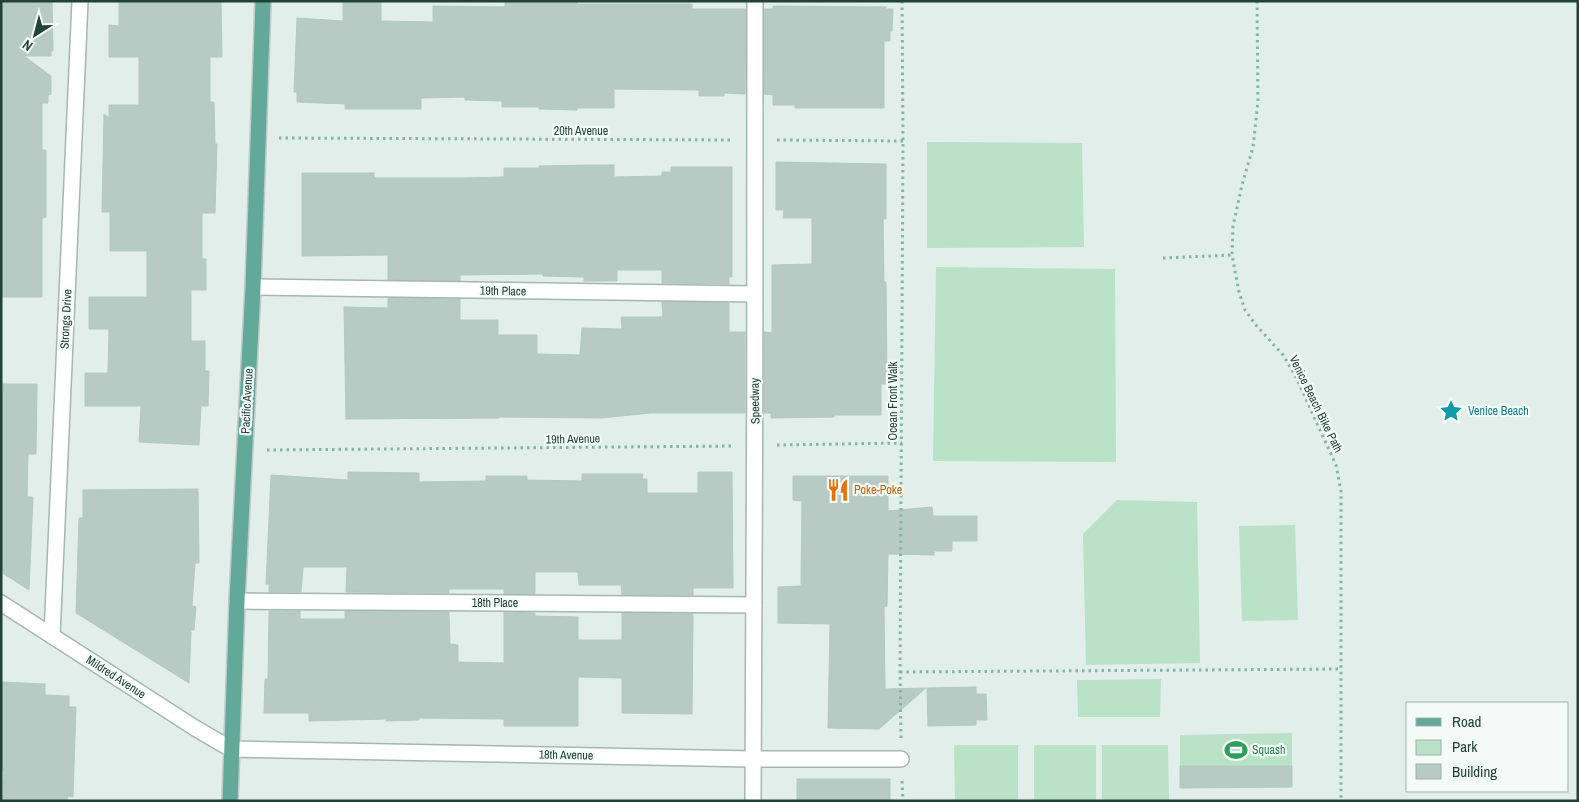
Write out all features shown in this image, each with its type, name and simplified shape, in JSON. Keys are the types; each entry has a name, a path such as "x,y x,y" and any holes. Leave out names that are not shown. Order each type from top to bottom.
{"main road":[{"name":"Pacific Avenue","path":"230,801 237,601 253,287 263,1"}],"street":[{"name":"Strongs Drive","path":"52,636 80,1"},
{"name":"Speedway","path":"753,801 755,1"},
{"name":"19th Place","path":"253,287 754,294"},
{"name":"18th Place","path":"237,601 754,605"},
{"name":"Mildred Avenue","path":"1,603 231,749"},
{"name":"18th Avenue","path":"231,749 753,759 901,759"}],"path":[{"name":"Ocean Front Walk","path":"902,1 900,672 903,801"},
{"name":"Venice Beach Bike Path","path":"1257,1 1258,101 1253,147 1242,185 1234,226 1232,255 1239,292 1245,310 1283,355 1295,375 1336,465 1341,491 1341,801"},
{"name":"20th Avenue","path":"259,138 903,141"},
{"path":"1163,258 1232,255"},
{"name":"19th Avenue","path":"244,451 755,446 902,442"},
{"path":"900,672 1341,669"}],"green space":[{"path":"927,142 1082,143 1084,247 927,248"},
{"path":"936,267 1115,269 1116,462 933,461"},
{"path":"1117,500 1197,502 1200,663 1086,665 1083,534"},
{"path":"1295,525 1298,620 1242,621 1239,526"},
{"path":"1161,679 1160,717 1078,717 1077,680"},
{"name":"Squash","path":"1292,733 1292,787 1180,788 1180,735"},
{"path":"954,745 1018,745 1018,801 955,801"},
{"path":"1034,745 1096,745 1096,801 1034,801"},
{"path":"1102,745 1168,745 1169,801 1102,801"}],"building":[{"path":"1,1 52,1 53,51 51,51 51,56 24,56 51,76 51,94 48,95 48,103 42,103 42,150 46,150 46,217 42,218 42,297 1,297"},
{"path":"119,1 221,1 222,57 210,57 210,102 214,102 215,144 217,144 215,213 202,213 202,259 206,259 206,290 191,290 191,341 205,341 205,371 209,371 208,406 201,406 199,445 139,442 141,406 85,406 85,373 108,373 109,329 89,329 89,297 147,297 147,251 110,251 110,212 102,212 104,114 109,118 109,105 139,105 139,57 109,57 109,25 119,26"},
{"path":"343,1 381,1 381,21 433,22 433,6 505,7 505,1 577,1 577,4 692,4 692,9 746,9 745,94 724,93 724,96 699,96 699,90 614,89 614,108 577,108 577,110 502,107 502,101 465,100 465,97 421,98 421,109 345,109 345,104 297,102 297,92 294,92 297,18 343,21"},
{"path":"773,6 886,7 886,9 893,9 890,41 884,41 884,108 795,108 795,105 773,105 773,95 764,94 764,9 773,9"},
{"path":"776,162 886,164 886,219 883,219 887,384 881,384 881,415 771,418 771,413 764,413 764,332 772,333 772,265 812,264 812,218 783,218 784,210 776,210"},
{"path":"614,165 614,177 662,176 662,172 671,172 671,167 732,167 732,277 729,277 729,284 662,283 662,270 617,270 617,281 584,281 584,277 543,276 543,274 460,275 460,281 388,280 388,255 302,256 302,173 374,173 374,178 504,177 504,168"},
{"path":"388,298 460,299 460,320 498,320 498,335 537,335 537,354 580,355 582,328 622,329 621,317 663,317 662,302 729,303 729,332 745,332 745,413 650,413 601,418 346,419 344,307 388,308"},
{"path":"1,384 37,384 36,454 28,454 27,497 33,497 29,590 1,572"},
{"path":"348,472 419,473 419,482 486,481 486,476 527,476 527,480 582,481 582,474 643,474 642,479 647,479 647,493 698,493 698,472 732,472 733,588 693,588 693,595 622,595 621,585 579,585 578,572 535,572 535,594 504,594 504,589 449,589 449,593 346,592 347,567 303,567 301,592 269,592 269,584 266,584 271,475 348,480"},
{"path":"793,476 888,476 888,511 932,507 933,516 977,516 977,541 952,541 952,551 934,551 934,555 888,554 887,606 884,607 885,689 926,688 879,729 828,728 830,624 778,623 778,587 801,586 802,501 793,500"},
{"path":"198,489 199,563 195,563 192,606 196,607 194,630 191,630 189,683 76,613 79,518 83,518 83,490"},
{"path":"269,611 300,611 300,619 345,619 345,611 449,612 450,644 458,645 458,662 504,663 504,612 535,613 535,616 578,617 578,640 622,640 622,613 693,614 692,714 622,713 622,678 578,677 578,726 504,726 504,719 419,718 419,720 386,721 386,719 309,721 309,713 264,713 265,679 268,679"},
{"path":"1,682 45,684 45,695 69,696 69,707 76,707 73,797 68,796 67,801 3,801 4,771 1,771"},
{"path":"976,687 976,694 986,694 987,720 976,720 976,725 928,726 927,688"},
{"path":"1180,766 1292,766 1292,787 1180,788"},
{"path":"797,779 890,779 890,801 797,801"}],"place":[{"name":"Venice Beach","path":"1451,411"},
{"name":"Poke-Poke","path":"838,490"},
{"name":"Squash","path":"1236,750"}]}
